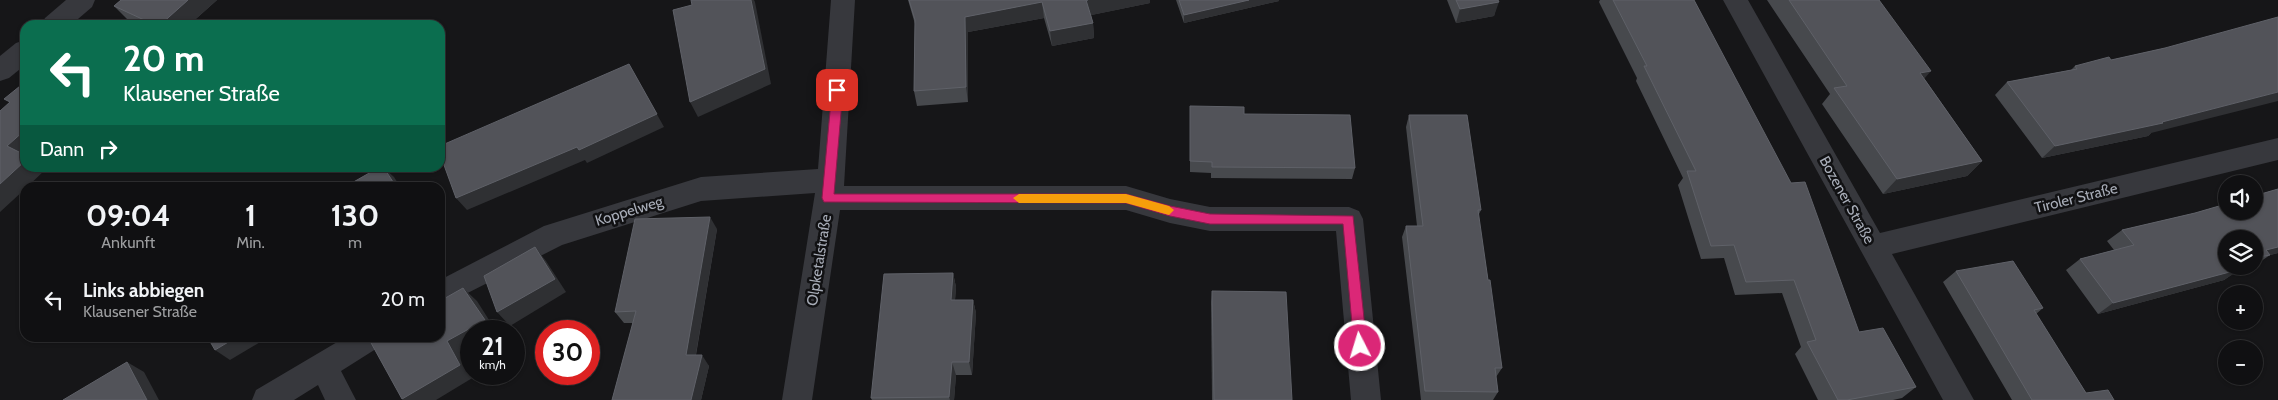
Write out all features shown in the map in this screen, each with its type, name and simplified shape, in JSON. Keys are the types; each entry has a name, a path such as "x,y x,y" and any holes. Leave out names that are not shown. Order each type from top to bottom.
{"street":[{"path":"60,20 84,0"},
{"name":"Olpketalstraße","path":"797,400 830,189 843,0"},
{"name":"Bozener Straße","path":"1735,0 1959,400"},
{"path":"0,71 20,54"},
{"name":"Tiroler Straße","path":"1874,247 2278,149"},
{"name":"Koppelweg","path":"445,291 554,235 701,189 830,189 1126,198 1170,211 1210,219 1349,220 1366,400"},
{"path":"268,400 362,342"},
{"path":"323,366 341,400"}],"building":[{"path":"121,0 188,0 166,20 144,20 114,6"},
{"path":"691,0 751,0 765,69 690,102 673,10 692,5"},
{"path":"909,0 1086,0 1093,23 1050,31 1042,2 965,17 966,87 914,91 915,20"},
{"path":"1179,0 1249,0 1184,15"},
{"path":"1456,0 1498,0 1499,2 1460,9"},
{"path":"1613,0 1694,0 1791,183 1805,182 1859,332 1883,328 1916,387 1838,400 1807,342 1816,340 1794,280 1746,282 1734,245 1711,246 1687,171 1696,171 1644,66 1647,66"},
{"path":"1789,0 1879,0 1931,71 1920,73 1982,161 1897,179 1834,88 1847,86"},
{"path":"2278,17 2278,92 2163,123 2055,146 2007,82 2077,69 2075,66 2109,57 2111,60 2165,48"},
{"path":"629,64 657,114 579,150 577,147 456,198 445,168 445,144"},
{"path":"20,86 20,134 7,146 20,152 20,166 0,184 0,111 10,102 4,99"},
{"path":"1190,106 1244,107 1244,114 1350,115 1355,168 1212,167 1212,162 1190,161"},
{"path":"1409,115 1467,115 1481,210 1478,210 1502,368 1495,368 1498,392 1425,391 1406,226 1423,226"},
{"path":"371,172 387,172 393,182 354,182"},
{"path":"2278,189 2278,247 2266,250 2270,255 2263,256 2263,230 2218,230 2218,275 2113,303 2080,259 2134,245 2122,230 2218,206 2218,220 2263,220 2263,193"},
{"path":"710,217 686,355 702,355 691,400 612,400 636,311 615,312 635,219"},
{"path":"535,247 555,279 497,312 484,276"},
{"path":"2013,261 2043,308 2034,310 2086,393 2108,390 2114,400 2032,400 1956,271"},
{"path":"953,273 951,300 973,300 969,362 952,362 949,397 871,398 884,274"},
{"path":"463,288 485,320 460,320 460,334 447,341 460,365 402,399 371,342 445,342 445,298"},
{"path":"1212,291 1286,292 1292,400 1214,400"},
{"path":"210,342 228,342 215,350"},
{"path":"127,362 147,400 63,400"}],"slow traffic":[{"path":"1019,198 1126,198 1169,210"}],"route":[{"path":"837,90 828,198 1126,198 1170,211 1210,219 1349,220 1360,346"}]}
